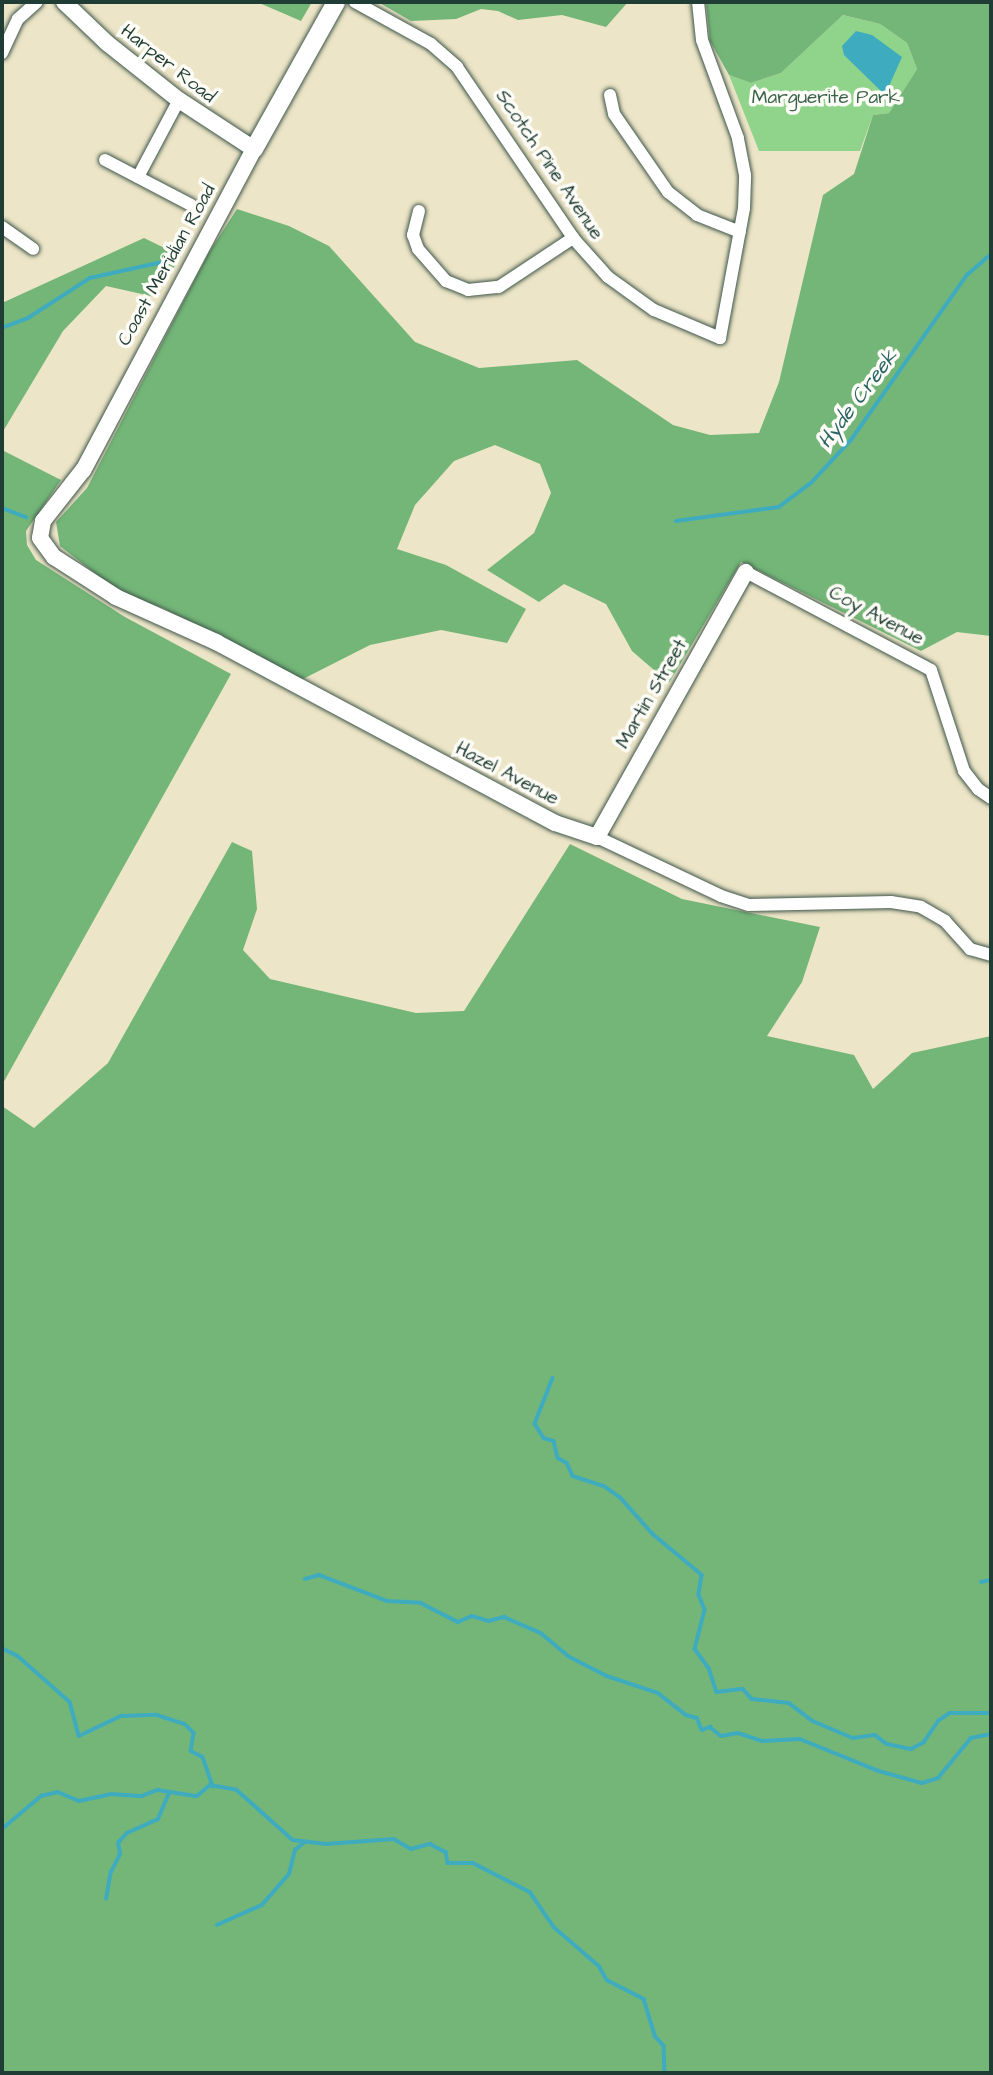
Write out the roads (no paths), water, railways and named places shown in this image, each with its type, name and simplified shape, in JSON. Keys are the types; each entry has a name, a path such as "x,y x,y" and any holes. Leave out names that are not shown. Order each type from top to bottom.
{"main road":[{"name":"Coast Meridian Road","path":"254,149 336,2"}],"street":[{"path":"2,53 18,19 37,2"},
{"name":"Harper Road","path":"64,2 107,43 179,100 254,149"},
{"name":"Scotch Pine Avenue","path":"355,2 431,44 457,67 573,238 600,270 634,298 720,338 740,232"},
{"path":"610,94 614,114 668,192 697,215 740,232 746,186 742,152 704,47 698,2"},
{"path":"138,177 179,100"},
{"name":"Coast Meridian Road","path":"44,547 40,534 44,518 83,470 254,149"},
{"path":"105,160 191,205"},
{"path":"419,211 413,235 418,249 446,281 468,290 499,288 573,238"},
{"path":"2,227 33,249"},
{"name":"Hazel Avenue","path":"44,547 116,597 204,636 555,823 597,837 721,896 749,905 891,902 921,907 945,921 970,949 991,955"},
{"name":"Martin Street","path":"597,837 746,572"},
{"name":"Coy Avenue","path":"746,572 931,670 964,771 973,784 991,798"}],"water":[{"path":"856,31 872,35 902,57 885,95 844,55 842,46"}],"waterway":[{"path":"2,328 28,318 90,278 163,262 179,253"},
{"name":"Hyde Creek","path":"676,521 779,507 811,483 851,440 967,275 991,254"},
{"name":"Hyde Creek","path":"2,508 26,517"},
{"path":"553,1378 535,1424 544,1438 554,1441 558,1458 567,1463 573,1476 604,1486 620,1497 653,1534 702,1575 699,1595 705,1610 695,1649 709,1668 717,1692 743,1689 752,1699 789,1703 813,1721 853,1738 875,1735 887,1744 911,1749 924,1742 938,1721 950,1713 991,1713"},
{"path":"305,1579 319,1575 387,1601 421,1603 458,1622 472,1616 489,1621 504,1617 541,1633 568,1656 607,1676 658,1693 686,1715 697,1718 702,1730 710,1727 721,1736 738,1733 762,1741 800,1739 879,1771 922,1783 938,1778 971,1738 991,1734"},
{"path":"981,1582 991,1580"},
{"path":"2,1648 18,1656 70,1702 79,1736 121,1716 157,1715 185,1724 194,1733 191,1751 203,1757 213,1786"},
{"path":"2,1829 41,1796 58,1792 79,1801 111,1794 142,1796 158,1790 197,1796 210,1785 237,1790 293,1840 326,1844 394,1839 411,1849 430,1844 446,1852 448,1863 473,1863 530,1892 554,1927 599,1966 607,1980 644,1999 655,2036 664,2046 665,2073"},
{"path":"106,1899 111,1872 120,1854 118,1843 127,1833 158,1819 168,1795"},
{"path":"217,1925 262,1905 289,1874 295,1850 305,1842"}],"park label":[{"name":"Marguerite Park","path":"826,98"}]}
